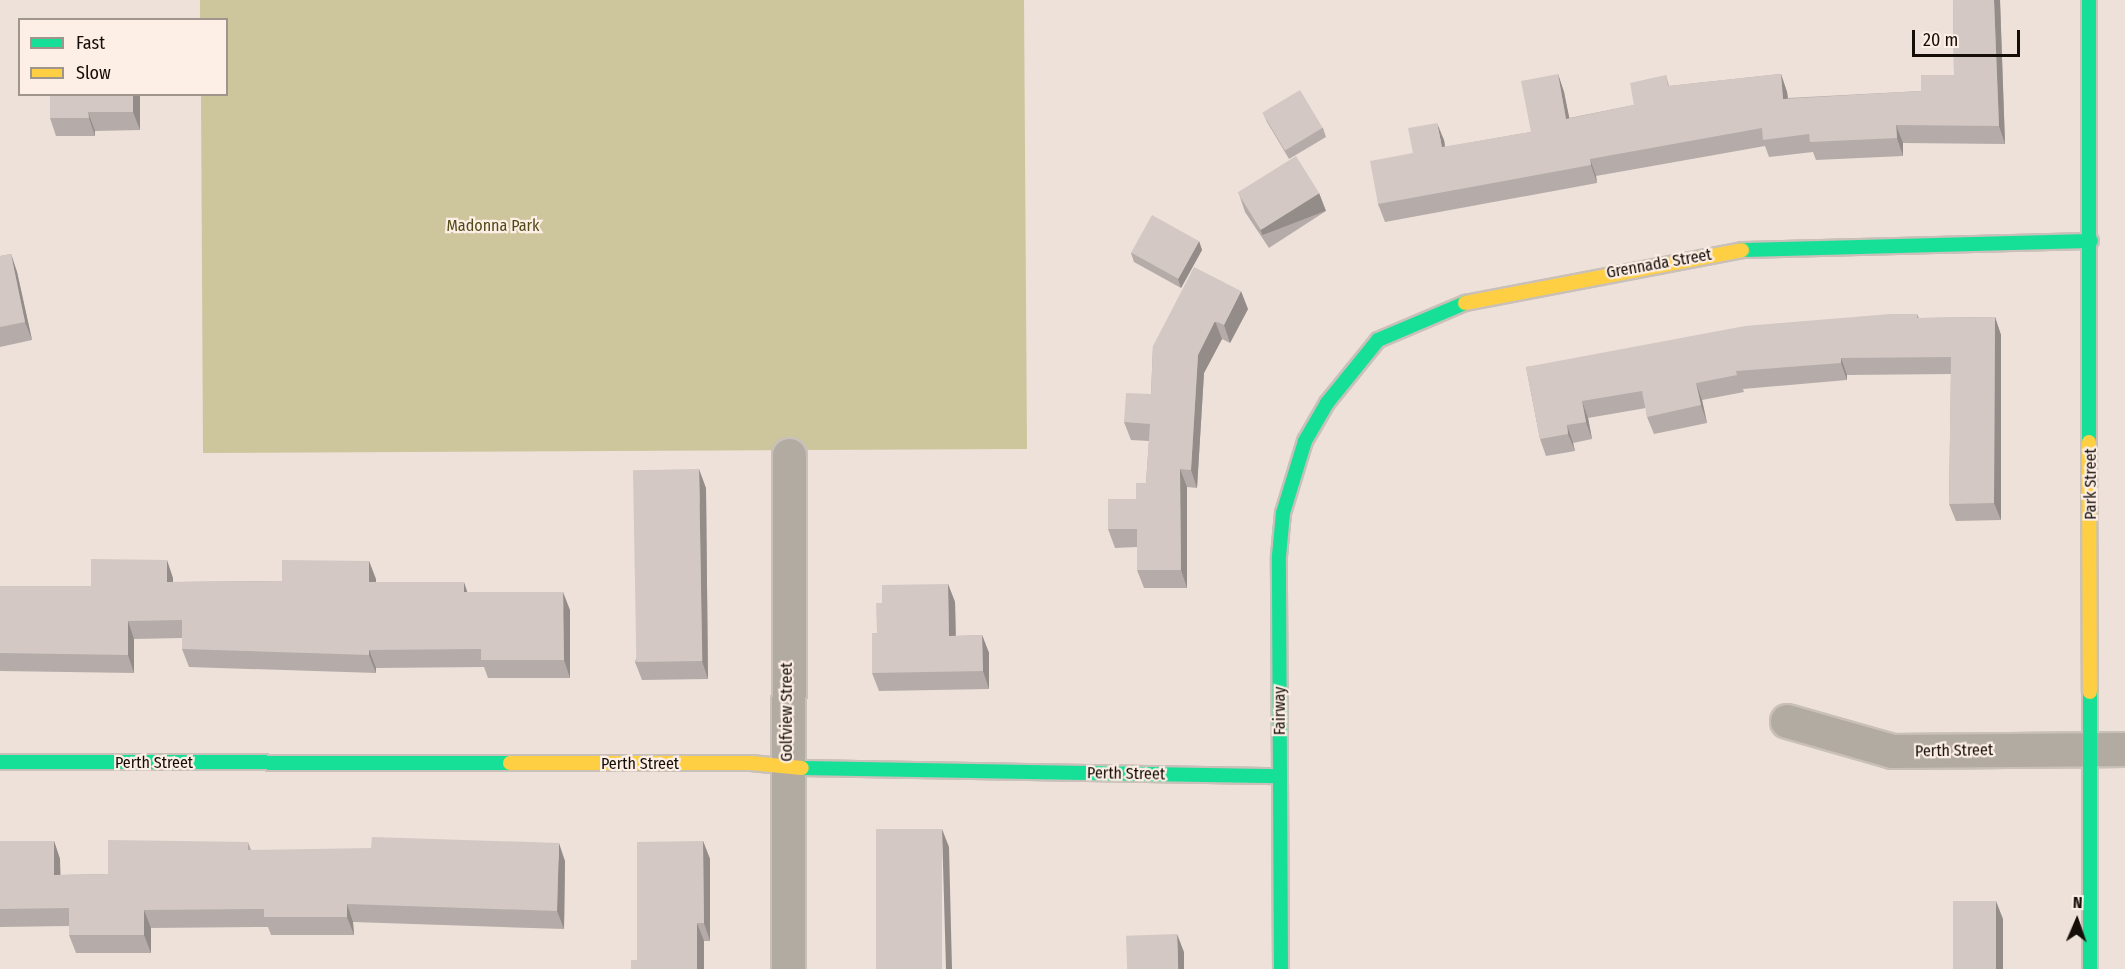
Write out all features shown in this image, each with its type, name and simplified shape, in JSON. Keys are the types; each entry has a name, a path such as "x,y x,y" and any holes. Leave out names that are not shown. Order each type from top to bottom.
{"street":[{"name":"Park Street","path":"2089,0 2090,969"},
{"name":"Grennada Street","path":"1299,456 1327,403 1378,340 1453,305 1607,273 1762,247 2091,241"},
{"name":"Golfview Street","path":"788,969 789,455"},
{"name":"Fairway","path":"1281,969 1279,556 1283,513 1299,456"},
{"name":"Perth Street","path":"1787,721 1892,752 2125,749"},
{"name":"Perth Street","path":"0,762 752,763 787,768 1280,776"}],"green space":[{"name":"Madonna Park","path":"200,0 1024,0 1027,449 203,453 201,96 228,96 228,18 200,18"}],"building":[{"path":"1953,0 1994,0 1999,126 1896,125 1897,138 1810,142 1809,134 1763,140 1762,128 1590,159 1591,165 1378,204 1370,161 1413,153 1408,128 1437,123 1442,147 1531,132 1521,81 1558,74 1566,119 1634,105 1630,83 1666,75 1668,86 1781,74 1783,99 1921,91 1921,75 1954,75"},
{"path":"1300,90 1323,128 1285,150 1262,113"},
{"path":"50,96 133,96 133,112 88,112 89,118 50,118"},
{"path":"1296,156 1319,193 1261,230 1237,193"},
{"path":"1152,215 1199,241 1178,279 1131,253"},
{"path":"11,254 25,322 0,327 0,256"},
{"path":"1194,267 1241,291 1224,325 1215,321 1198,355 1191,470 1180,469 1181,570 1137,570 1137,529 1108,529 1108,499 1136,499 1136,483 1146,483 1150,424 1124,422 1126,393 1151,394 1153,346"},
{"path":"1890,314 1917,314 1917,318 1995,317 1994,503 1949,504 1951,357 1841,358 1841,363 1736,371 1737,375 1696,383 1701,405 1647,417 1642,391 1582,401 1586,422 1567,425 1568,434 1540,439 1526,367 1745,326"},
{"path":"699,469 702,661 636,662 633,470"},
{"path":"91,559 167,560 167,582 282,581 282,560 369,561 369,582 464,582 464,592 563,592 564,660 481,660 481,649 369,650 369,655 182,649 182,620 128,621 128,655 0,653 0,586 91,586"},
{"path":"948,584 949,636 982,635 983,671 872,673 872,633 877,633 876,603 882,603 882,585"},
{"path":"876,829 942,829 942,969 876,969"},
{"path":"372,837 559,843 557,911 347,904 347,917 264,917 264,909 144,910 144,935 69,935 69,908 0,909 0,841 54,841 54,875 108,874 108,840 248,842 248,850 371,848"},
{"path":"703,841 704,923 697,923 697,969 631,969 631,960 637,960 637,842"},
{"path":"1953,901 1996,901 1996,969 1953,969"},
{"path":"1177,934 1178,969 1127,969 1126,936"}],"traffic: fast":[{"path":"2089,0 2089,442"},
{"path":"1742,250 2091,241"},
{"path":"1281,969 1279,556 1283,513 1305,441 1327,403 1378,340 1465,303"},
{"path":"2090,692 2090,969"},
{"path":"0,762 510,763"},
{"path":"802,768 1280,776"}],"traffic: slow":[{"path":"1465,303 1742,250"},
{"path":"2089,442 2090,692"},
{"path":"510,763 751,763 802,768"}]}
